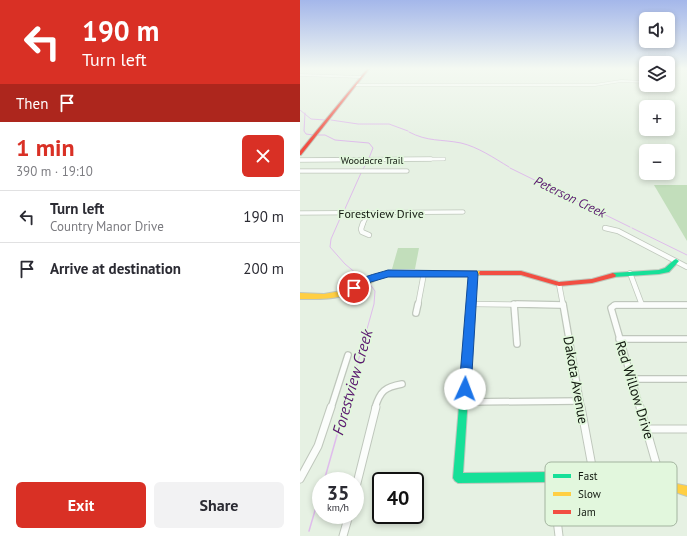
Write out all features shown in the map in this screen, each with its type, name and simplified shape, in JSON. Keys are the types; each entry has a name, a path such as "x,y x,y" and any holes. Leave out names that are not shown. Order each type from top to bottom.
{"street":[{"path":"300,154 349,93"},
{"name":"Woodacre Trail","path":"300,160 444,160"},
{"path":"300,172 407,171"},
{"name":"Forestview Drive","path":"300,213 463,212"},
{"path":"368,213 361,229 362,232 368,235"},
{"path":"605,228 618,231 687,268"},
{"path":"300,296 336,295 349,291 368,279 385,274 521,273 559,284 592,281 609,274 654,273 667,270 676,262"},
{"path":"416,313 424,273"},
{"path":"630,273 642,305 687,305"},
{"path":"473,274 472,304 467,350 465,402 458,478 545,478"},
{"name":"Dakota Avenue","path":"559,284 591,462"},
{"path":"472,304 563,305"},
{"path":"514,304 517,344"},
{"name":"Red Willow Drive","path":"642,305 612,306 610,308 656,462"},
{"path":"619,339 687,339"},
{"path":"300,479 318,446 348,355"},
{"path":"632,379 687,379"},
{"path":"359,472 378,397 389,386 402,384"},
{"path":"465,402 580,401"},
{"path":"646,429 687,429"},
{"path":"677,490 687,491"},
{"path":"343,536 346,524"},
{"path":"558,526 559,536"}],"green space":[{"path":"654,185 687,185 687,241"},
{"path":"398,248 419,248 415,269 392,269"}],"waterway":[{"name":"Forestview Creek","path":"300,110 305,114"},
{"name":"Peterson Creek","path":"305,114 311,119 325,120"},
{"name":"Forestview Creek","path":"305,114 304,131 306,134 313,135"},
{"name":"Peterson Creek","path":"331,120 358,124 389,124 408,131"},
{"name":"Peterson Creek","path":"409,132 429,139 461,143 474,147 509,167"},
{"name":"Forestview Creek","path":"318,135 325,135 335,140 369,143 373,148 369,158"},
{"name":"Forestview Creek","path":"363,169 368,161"},
{"name":"Peterson Creek","path":"510,168 630,227"},
{"name":"Forestview Creek","path":"344,211 361,173"},
{"name":"Forestview Creek","path":"342,214 331,239 330,247 345,264 363,279"},
{"name":"Peterson Creek","path":"632,228 687,255"},
{"name":"Forestview Creek","path":"345,408 374,304 375,291 369,283"},
{"name":"Forestview Creek","path":"327,472 345,407"},
{"name":"Forestview Creek","path":"309,531 312,521"}],"traffic: fast":[{"path":"613,275 659,272 667,270 676,261"},
{"path":"473,274 458,478 545,477"}],"traffic: slow":[{"path":"300,296 341,294 388,273 482,273"},
{"path":"677,488 687,491"}],"traffic: jam":[{"path":"300,154 349,93"},
{"path":"482,273 521,273 559,284 592,281 613,275"}],"route":[{"path":"354,288 368,279 388,273 473,274 465,389"}]}
